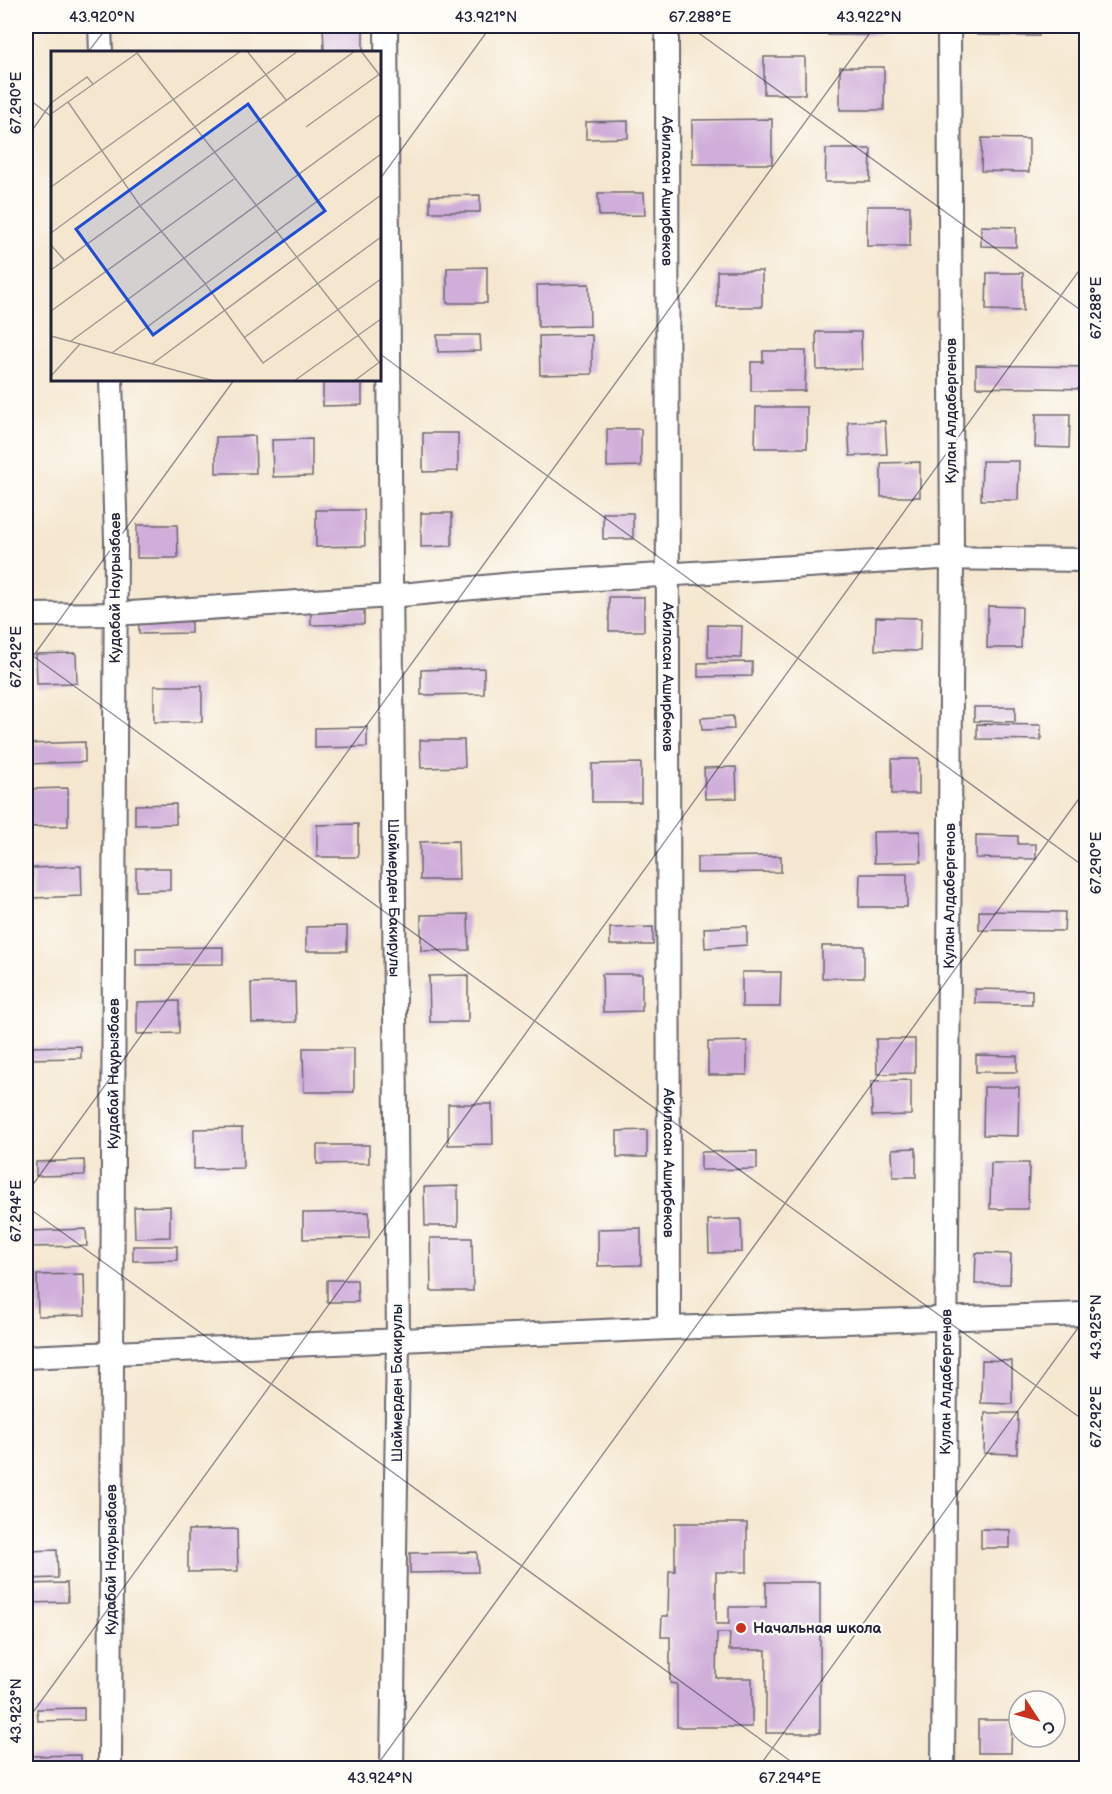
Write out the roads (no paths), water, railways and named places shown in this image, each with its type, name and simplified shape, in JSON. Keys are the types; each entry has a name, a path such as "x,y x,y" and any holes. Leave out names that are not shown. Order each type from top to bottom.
{"street":[{"path":"100,26 101,51"},
{"name":"Шаймерден Бакирулы","path":"386,26 398,1339 393,1768"},
{"name":"Абиласан Аширбеков","path":"667,26 669,1328"},
{"name":"Кулан Алдабергенов","path":"943,1768 952,558 949,26"},
{"name":"Кудабай Наурызбаев","path":"110,1768 116,614 111,381"},
{"path":"26,615 116,614 391,596 514,584 952,558 1086,560"},
{"path":"26,1357 669,1328 1086,1314"}],"place":[{"name":"Начальная школа","path":"741,1628"}]}
